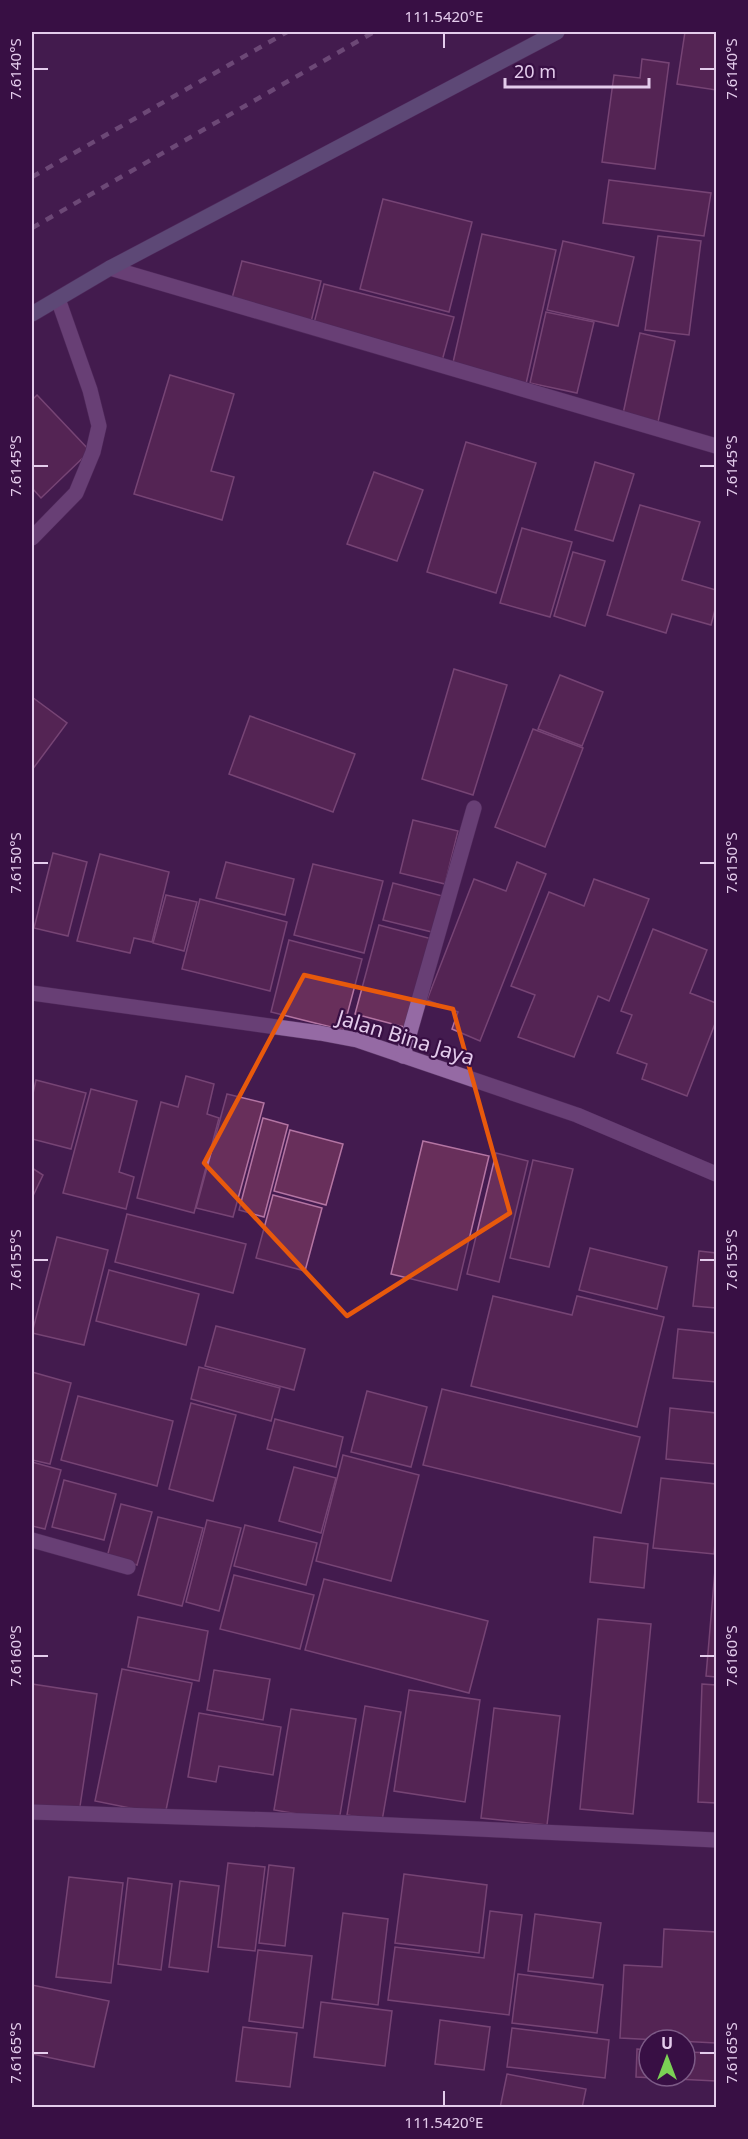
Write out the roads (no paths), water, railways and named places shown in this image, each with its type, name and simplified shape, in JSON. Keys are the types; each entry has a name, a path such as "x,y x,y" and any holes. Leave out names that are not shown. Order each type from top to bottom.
{"main road":[{"path":"32,314 110,268 557,32"}],"street":[{"path":"110,268 717,446"},
{"path":"32,538 76,493 93,452 99,426 90,390 58,299"},
{"path":"403,1056 474,808"},
{"name":"Jalan Bina Jaya","path":"32,993 357,1040 577,1115 717,1174"},
{"path":"32,1540 128,1567"},
{"path":"32,1812 305,1821 717,1840"}],"railway":[{"path":"32,177 287,32"},
{"path":"32,228 374,32"}]}
